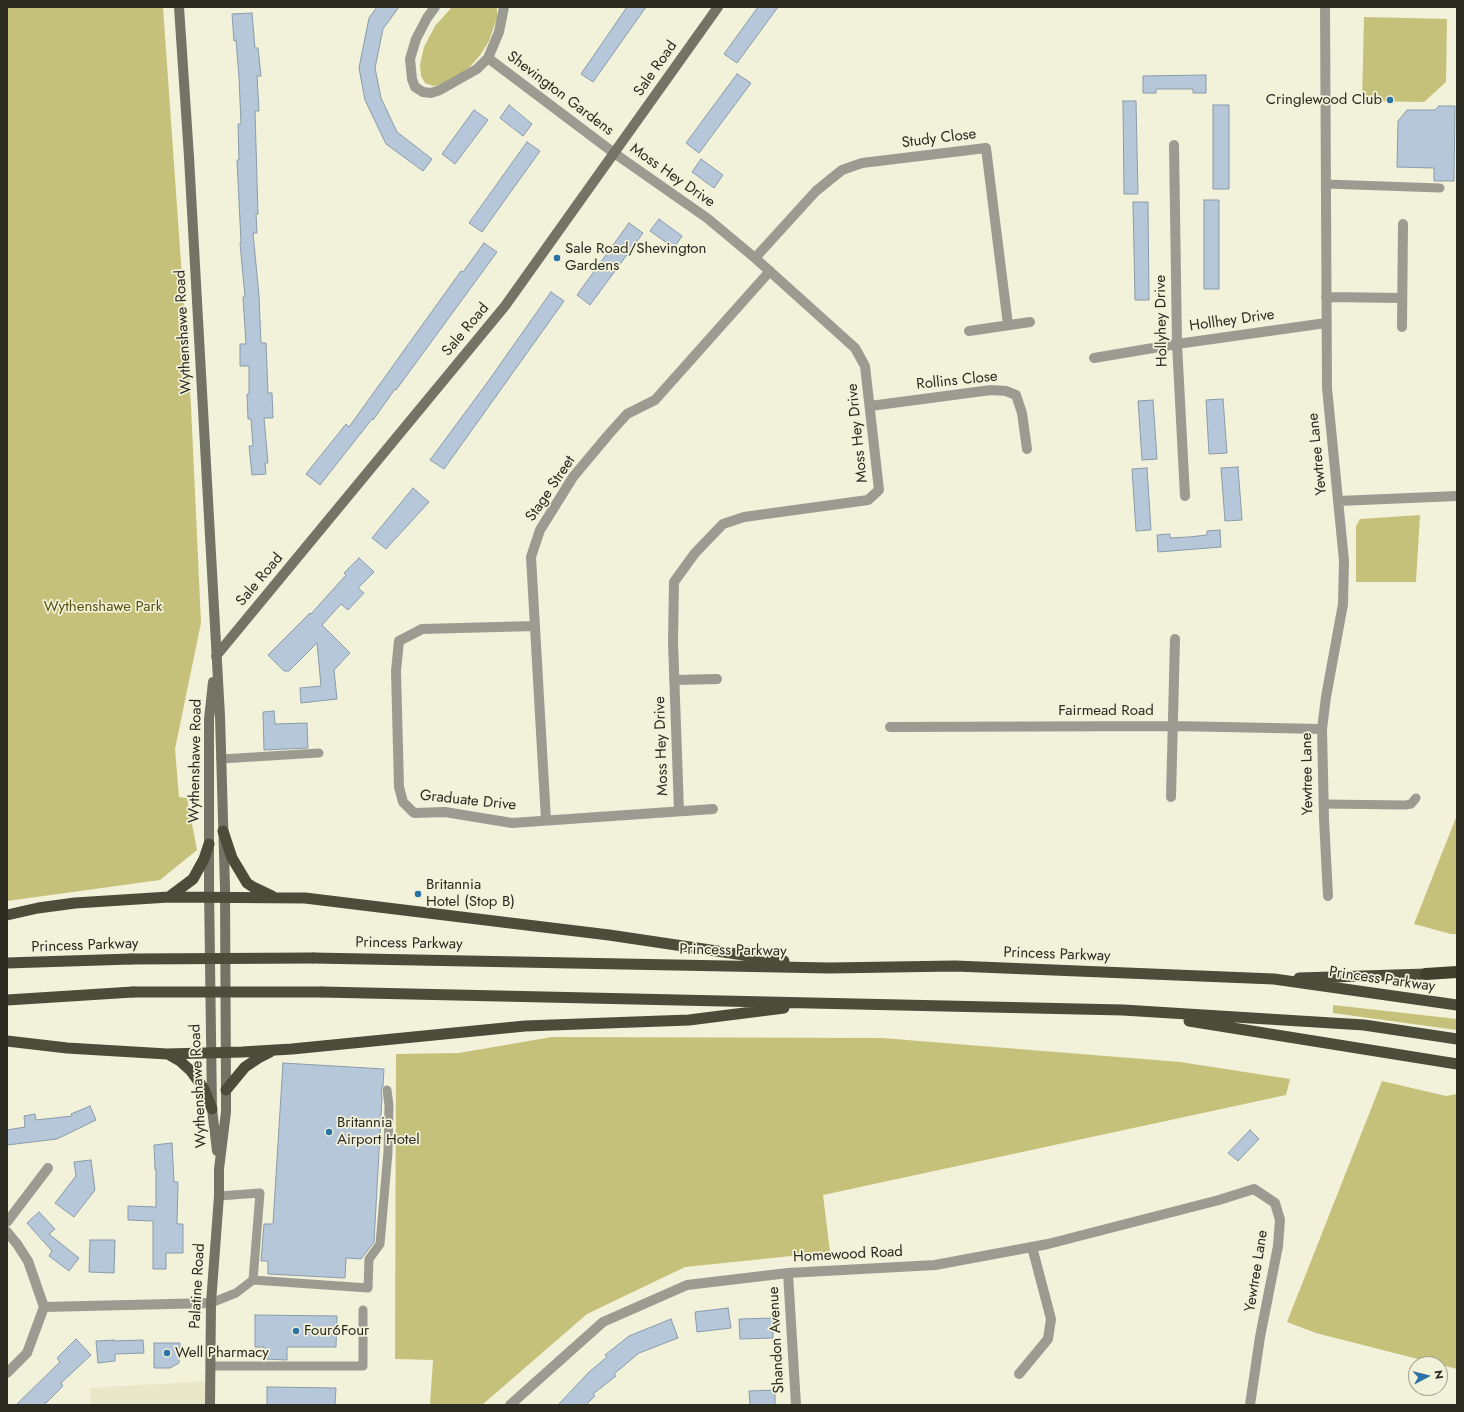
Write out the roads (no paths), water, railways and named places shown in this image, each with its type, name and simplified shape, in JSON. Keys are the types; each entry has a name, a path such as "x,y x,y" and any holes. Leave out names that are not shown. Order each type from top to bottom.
{"highway":[{"path":"223,831 232,858 247,883 276,898"},
{"path":"169,897 193,879 204,859 209,844"},
{"path":"7,915 38,908 75,903 169,897 305,898 609,935 830,968"},
{"name":"Princess Parkway","path":"7,963 130,959 313,958 830,968 955,966 1274,979 1457,1005"},
{"path":"1274,979 1457,972"},
{"path":"7,1000 133,992 322,992 1123,1010 1364,1025 1457,1039"},
{"path":"7,1041 67,1048 167,1054 275,1050 525,1026 689,1020 820,1003"},
{"path":"1123,1010 1457,1064"},
{"path":"226,1090 245,1067 260,1057 275,1050"},
{"path":"167,1054 180,1061 191,1070 204,1089 212,1109"}],"main road":[{"name":"Wythenshawe Road","path":"178,7 190,165 220,716 225,897 226,1112 219,1169"},
{"name":"Sale Road","path":"216,656 505,306 718,7"},
{"name":"Wythenshawe Road","path":"216,656 209,720 209,844 212,1109 219,1169"},
{"path":"209,759 221,759"},
{"name":"Palatine Road","path":"210,1405 211,1304 219,1196 219,1169"}],"street":[{"name":"Shevington Gardens","path":"435,7 427,18 416,39 410,59 412,79 415,87 423,92 430,93 440,90 477,69 488,58 499,32 504,7"},
{"name":"Yewtree Lane","path":"1325,7 1326,388 1344,561 1342,604 1322,729 1328,896"},
{"name":"Shevington Gardens","path":"488,58 614,153"},
{"name":"Hollyhey Drive","path":"1174,145 1177,344 1185,496"},
{"name":"Study Close","path":"755,258 816,191 842,170 862,163 986,148 1008,325"},
{"name":"Moss Hey Drive","path":"614,153 707,218 770,271 855,348 866,366 879,490 868,500 744,517 723,524 695,553 674,582 673,642 679,811"},
{"path":"1402,327 1403,224"},
{"name":"Stage Street","path":"546,820 531,557 540,530 573,477 627,414 655,400 770,271"},
{"path":"1326,297 1402,298"},
{"path":"969,330 1030,322"},
{"name":"Hollhey Drive","path":"1094,358 1177,344 1326,323"},
{"name":"Rollins Close","path":"870,406 991,390 1006,391 1016,395 1022,413 1027,449"},
{"path":"1338,501 1457,496"},
{"name":"Graduate Drive","path":"535,626 422,629 399,641 396,671 399,787 403,802 414,813 445,812 512,823 713,809"},
{"path":"1171,797 1175,638"},
{"name":"Moss Hey Drive","path":"674,680 717,679"},
{"name":"Fairmead Road","path":"890,727 1173,726 1322,729"},
{"path":"7,1222 48,1168"},
{"name":"Yewtree Lane","path":"1219,1200 1254,1189 1275,1203 1280,1220 1278,1246 1260,1337 1250,1405"},
{"name":"Homewood Road","path":"510,1405 603,1322 686,1286 788,1273 935,1265 1048,1244 1219,1200"},
{"path":"7,1232 28,1260 44,1307 27,1352 7,1373"},
{"path":"1019,1374 1048,1339 1051,1319 1032,1247"},
{"name":"Shandon Avenue","path":"788,1273 796,1405"},
{"path":"44,1307 211,1304"}],"lane":[{"path":"1326,184 1440,188"},
{"path":"221,759 319,753"},
{"path":"1324,804 1405,805 1411,804 1416,798"},
{"path":"1426,974 1457,966"},
{"path":"211,1304 236,1293 253,1280 368,1288 369,1259 380,1244 388,1152 389,1105 387,1090"},
{"path":"219,1196 260,1193 253,1280"},
{"path":"210,1366 362,1366 363,1310"}],"place":[{"name":"Cringlewood Club","path":"1390,100"},
{"name":"Sale Road/Shevington Gardens","path":"557,258"},
{"name":"Britannia Hotel (Stop B)","path":"418,894"},
{"name":"Britannia Airport Hotel","path":"329,1132"},
{"name":"Four6Four","path":"296,1331"},
{"name":"Well Pharmacy","path":"167,1353"}],"park label":[{"name":"Wythenshawe Park","path":"103,607"}]}
